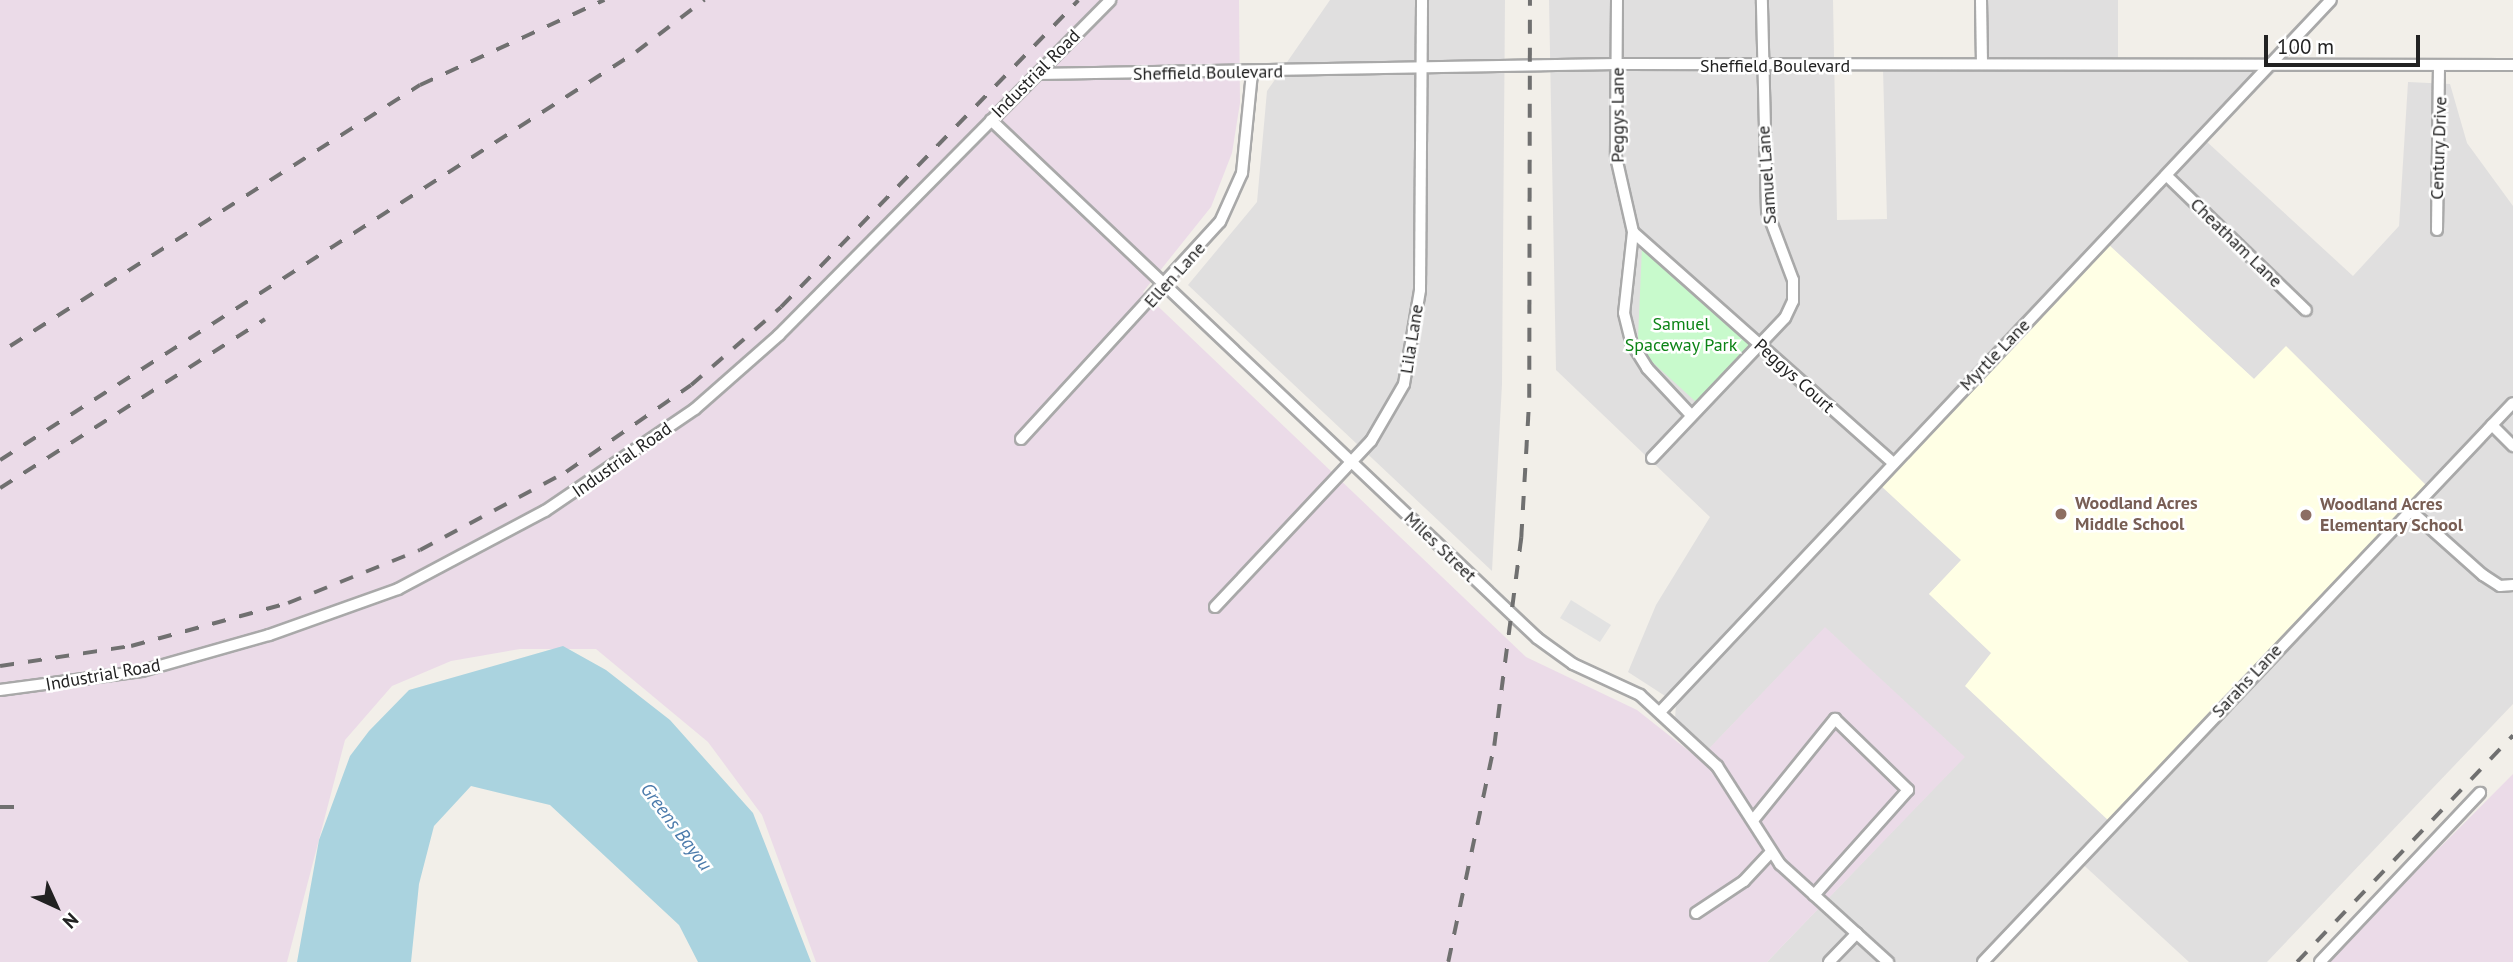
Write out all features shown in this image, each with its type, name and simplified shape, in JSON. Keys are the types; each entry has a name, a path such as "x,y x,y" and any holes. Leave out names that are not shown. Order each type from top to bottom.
{"street":[{"name":"Industrial Road","path":"0,690 142,671 269,635 398,589 545,512 695,409 779,335 1110,0"},
{"name":"Lila Lane","path":"1215,607 1353,462 1394,406 1416,337 1422,0"},
{"name":"Peggys Lane","path":"1617,0 1616,157 1633,232 1625,313 1631,342 1691,415"},
{"name":"Samuel Lane","path":"1652,458 1759,345 1793,301 1793,280 1767,211 1762,0"},
{"path":"1981,0 1982,63"},
{"name":"Myrtle Lane","path":"1660,712 2331,0"},
{"name":"Sheffield Boulevard","path":"1037,74 1252,73 1421,66 1618,64 1762,68 1982,63 2513,65"},
{"name":"Century Drive","path":"2437,230 2439,65"},
{"name":"Ellen Lane","path":"1021,439 1166,287 1220,222 1242,173 1252,73"},
{"name":"Miles Street","path":"991,120 1550,649 1629,688 1660,712 1737,788 1771,852 1888,962"},
{"name":"Cheatham Lane","path":"2167,176 2306,310"},
{"name":"Peggys Court","path":"1633,232 1893,463"},
{"name":"Sarahs Lane","path":"1983,962 2513,403"},
{"path":"2492,425 2513,446"},
{"path":"2410,510 2483,575 2500,586 2513,585"},
{"path":"1754,819 1835,719 1908,790 1814,895"},
{"path":"2320,962 2480,793"},
{"path":"1696,913 1744,881 1771,852"},
{"path":"1829,962 1857,933"}],"shaded area":[{"path":"0,0 1239,0 1240,103 1232,153 1211,207 1143,292 1526,657 1637,710 1699,759 1825,627 1965,757 1767,962 816,962 762,815 708,742 596,649 520,649 451,661 392,686 345,740 287,962 0,962"},
{"path":"1330,0 1505,0 1502,384 1492,571 1188,285 1257,202 1267,91"},
{"path":"1549,0 1833,0 1837,220 1887,219 1883,69 1988,68 1988,0 2118,0 2118,68 2280,67 2206,141 2353,276 2399,226 2408,82 2450,84 2467,143 2513,206 2513,704 2267,962 2189,962 2076,858 1977,962 1767,962 1964,757 1825,628 1709,749 1675,720 1676,703 1628,672 1656,605 1710,517 1556,370","holes":["2108,245 2254,379 2286,346 1992,653 1929,594 1962,560"]},
{"name":"Woodland Acres Middle School","path":"2108,244 2254,379 2286,346 2428,487 2110,822 1965,686 1991,653 1929,594 1961,560 1880,485"},
{"path":"1571,600 1611,625 1600,642 1560,618"},
{"path":"2513,774 2513,962 2326,962"}],"green space":[{"name":"Samuel Spaceway Park","path":"1642,247 1750,344 1696,402 1649,359 1638,339"}],"water":[{"name":"Greens Bayou","path":"563,646 606,670 670,720 753,813 811,962 698,962 679,925 550,805 471,786 434,826 419,884 411,962 297,962 319,840 350,756 369,731 409,690"}],"railway":[{"path":"10,346 420,85 604,0"},
{"path":"0,460 636,52 704,0"},
{"path":"0,666 131,646 288,603 420,550 566,472 691,385 781,307 1078,0"},
{"path":"1448,962 1494,746 1521,538 1529,398 1530,0"},
{"path":"0,488 265,319"},
{"path":"2297,962 2513,735"},
{"path":"0,807 24,807"}],"place":[{"name":"Woodland Acres Middle School","path":"2061,514"},
{"name":"Woodland Acres Elementary School","path":"2306,515"}]}
